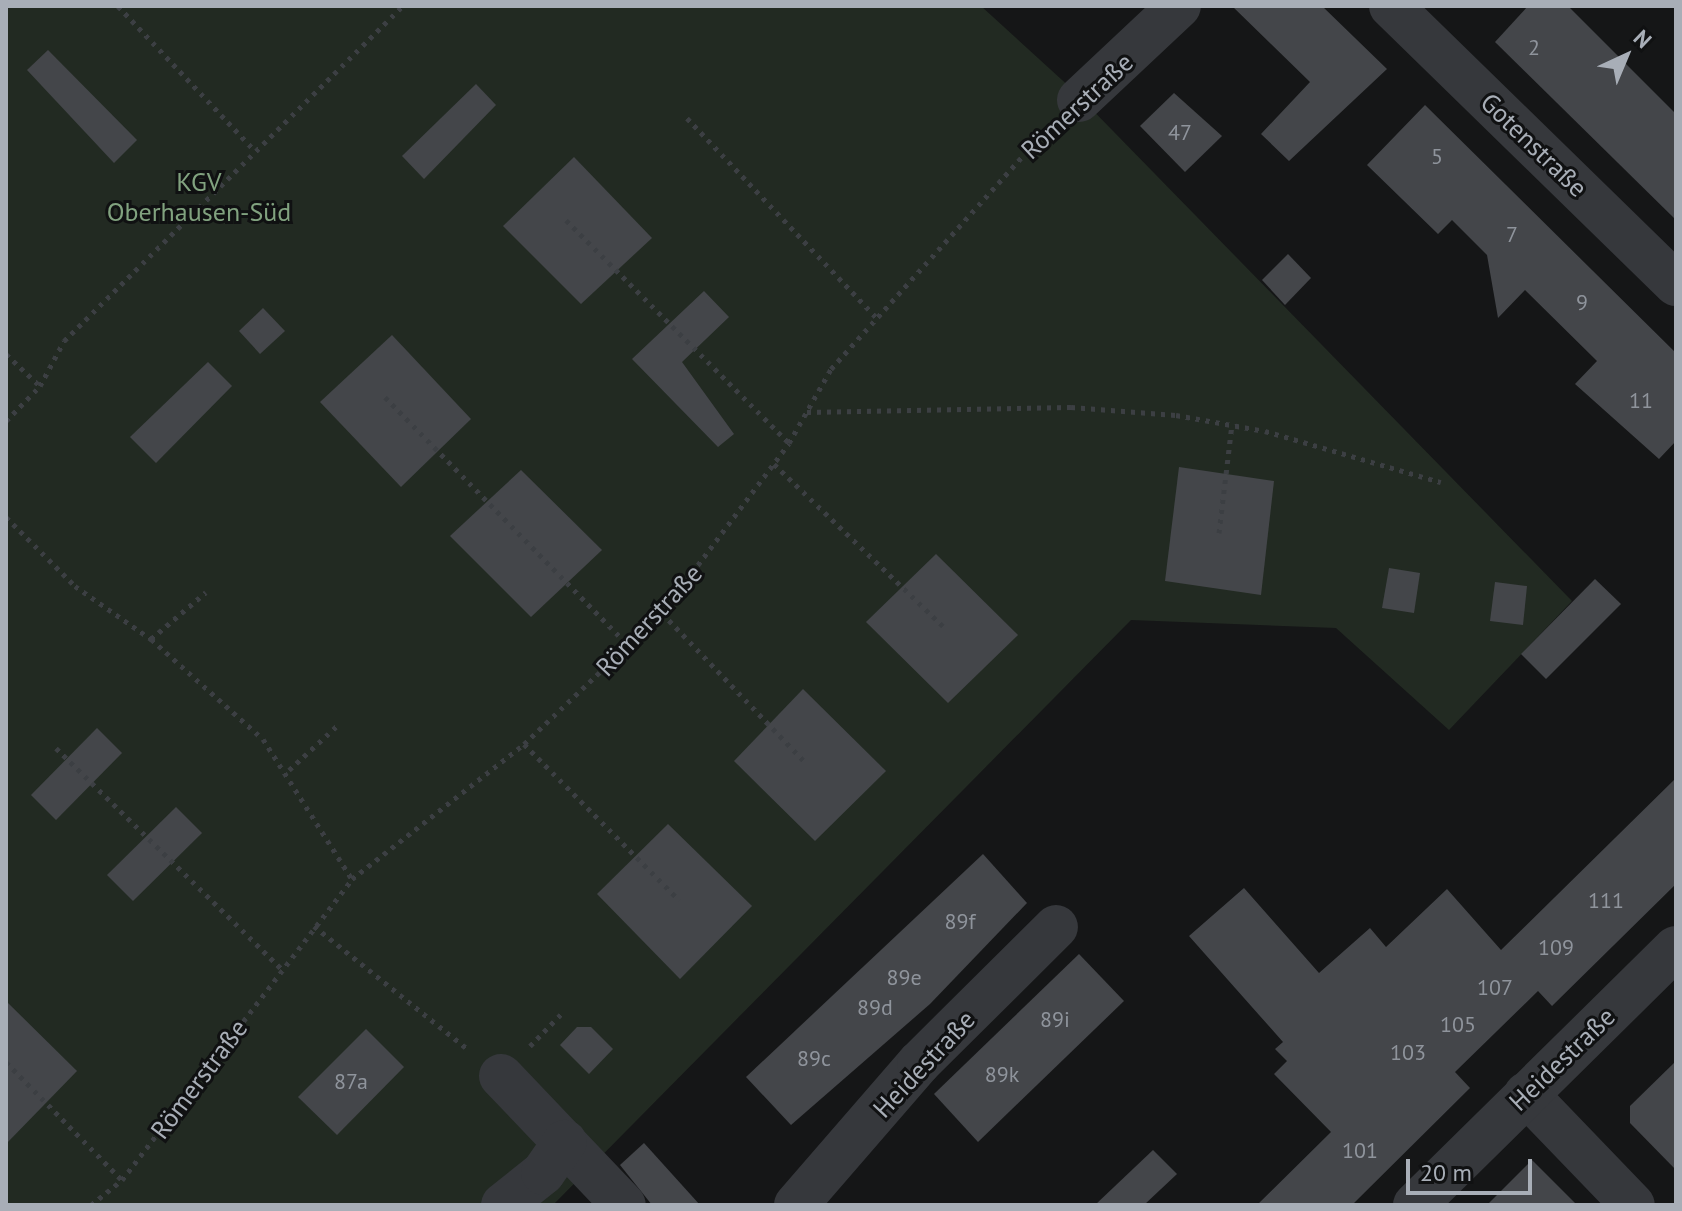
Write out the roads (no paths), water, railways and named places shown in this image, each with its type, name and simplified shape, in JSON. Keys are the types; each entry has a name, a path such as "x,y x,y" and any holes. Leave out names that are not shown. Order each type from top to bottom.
{"street":[{"name":"Römerstraße","path":"1079,100 1179,6"},
{"name":"Gotenstraße","path":"1391,6 1676,284"},
{"name":"Heidestraße","path":"796,1205 919,1063 1056,927"},
{"name":"Heidestraße","path":"1415,1205 1676,948"},
{"path":"501,1076 624,1205"},
{"path":"1526,1094 1633,1205"},
{"path":"503,1205 543,1173 565,1142"}],"park label":[{"name":"KGV Oberhausen-Süd","path":"199,197"}]}
